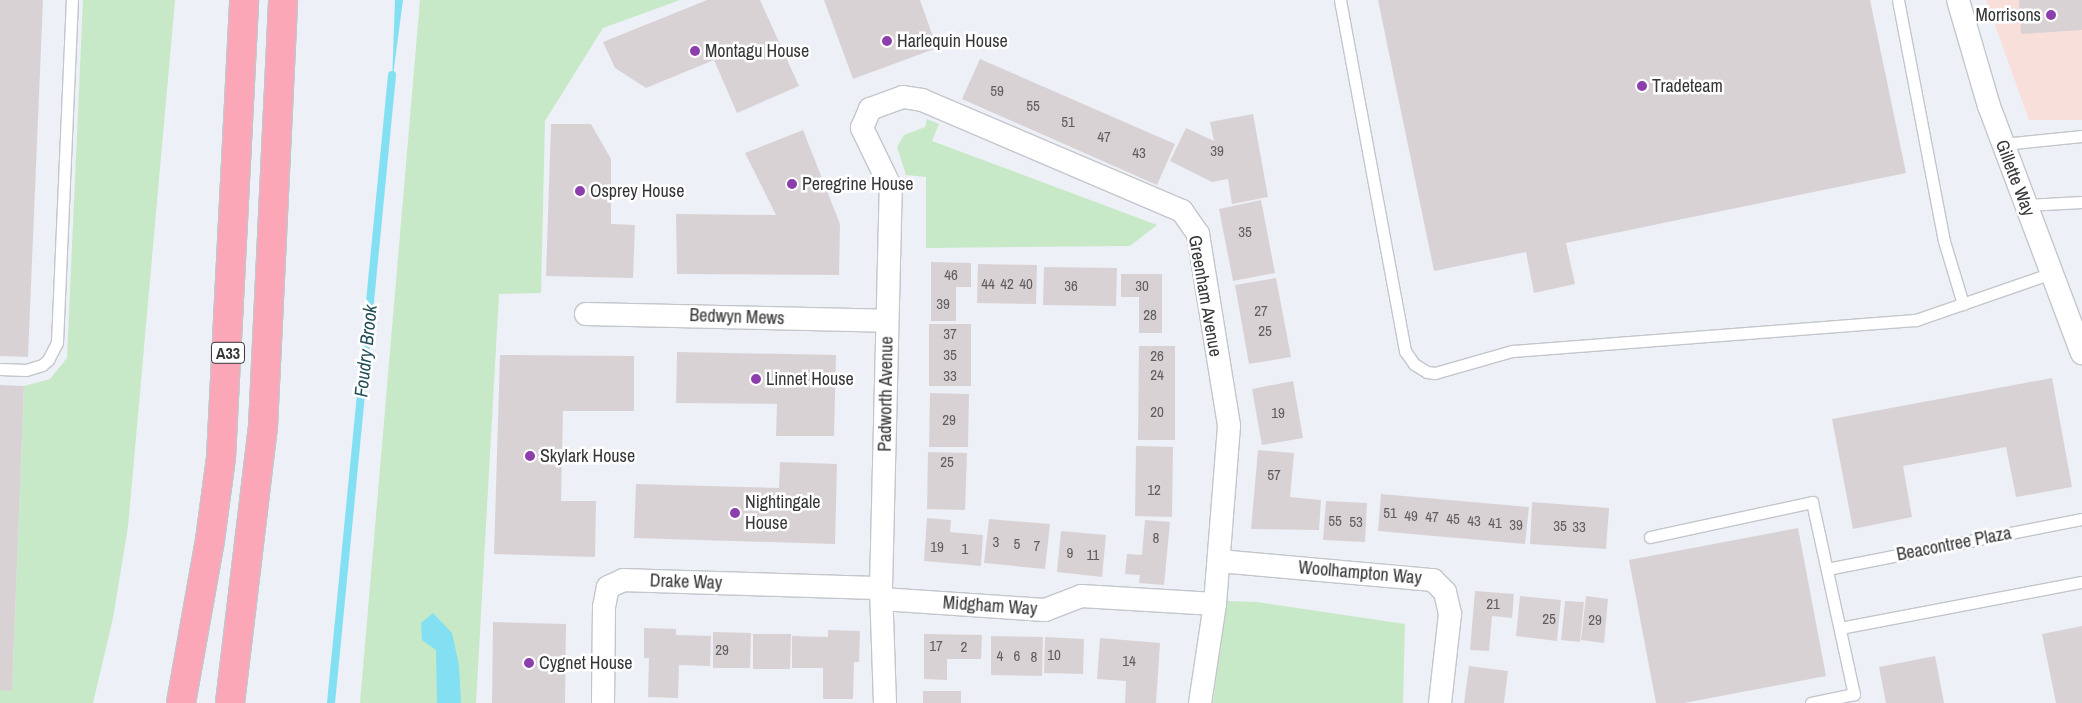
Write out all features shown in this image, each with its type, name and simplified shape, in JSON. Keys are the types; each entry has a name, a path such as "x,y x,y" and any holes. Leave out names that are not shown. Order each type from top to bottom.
{"highway":[{"name":"A33","path":"181,703 210,540 221,458 244,0"},
{"name":"A33","path":"230,703 262,427 282,0"}],"street":[{"name":"Gillette Way","path":"1958,0 2003,144 2052,273 2078,329 2082,353"},
{"name":"Greenham Avenue","path":"884,102 903,97 922,100 1182,211 1198,234 1229,426 1215,604 1200,703"},
{"name":"Padworth Avenue","path":"884,102 870,109 862,128 891,188 882,593 885,703"},
{"name":"Bedwyn Mews","path":"586,314 887,321"},
{"name":"Woolhampton Way","path":"1219,561 1433,580 1445,592 1450,614 1440,703"},
{"name":"Drake Way","path":"603,703 605,600 608,587 624,580 882,593"},
{"name":"Midgham Way","path":"882,593 1045,610 1081,596 1215,604"}],"lane":[{"path":"0,369 26,370 42,365 48,360 57,342 72,0"},
{"path":"1340,0 1406,350 1420,369 1435,373 1512,351 1916,320 2052,273"},
{"path":"1898,0 1944,241 1963,304"},
{"path":"2003,144 2082,136"},
{"path":"2026,205 2082,202"},
{"path":"1650,537 1812,502 1854,694 1811,703"},
{"name":"Beacontree Plaza","path":"1827,569 2082,519"},
{"path":"1840,628 2082,582"}],"shaded area":[{"path":"1986,0 2082,0 2082,120 2029,120"}],"green space":[{"path":"83,0 175,0 128,527 113,618 93,703 0,703 0,690 12,690 24,386 50,379 67,358"},
{"path":"420,0 680,0 603,28 545,121 541,293 499,294 476,703 360,703"},
{"path":"927,119 939,124 932,141 1157,225 1130,246 926,248 926,177 906,175 897,147 904,135 925,127"},
{"path":"1226,601 1257,602 1405,624 1403,703 1213,703"}],"water":[{"path":"395,0 403,0 392,83"},
{"path":"433,613 452,633 459,665 461,703 437,703 436,650 422,640 421,623"}],"building":[{"path":"0,0 43,0 28,357 0,356"},
{"name":"Montagu House","path":"707,0 760,0 799,86 737,113 714,60 646,88 615,68 603,42"},
{"name":"Harlequin House","path":"824,0 920,0 937,48 853,79"},
{"name":"Tradeteam","path":"1378,0 1870,0 1906,173 1566,243 1575,284 1534,293 1526,252 1434,271"},
{"name":"Morrisons","path":"2019,0 2082,0 2082,30 2021,34"},
{"path":"980,59 1175,144 1157,185 962,99"},
{"path":"1253,114 1268,197 1232,204 1228,179 1212,182 1170,161 1186,128 1214,141 1210,122"},
{"name":"Osprey House","path":"551,124 591,124 611,159 611,224 635,225 633,278 546,276"},
{"name":"Peregrine House","path":"803,130 840,224 839,275 677,274 676,214 776,215 745,153"},
{"path":"1261,200 1275,273 1233,281 1219,209"},
{"path":"931,262 971,263 971,287 956,287 956,321 931,321"},
{"path":"978,264 1037,265 1036,304 977,303"},
{"path":"1044,267 1117,268 1116,306 1043,305"},
{"path":"1121,274 1162,274 1162,333 1139,333 1139,297 1121,297"},
{"path":"1276,278 1291,357 1249,364 1235,285"},
{"path":"929,324 971,324 971,386 929,386"},
{"path":"1139,346 1175,346 1175,440 1138,440"},
{"name":"Linnet House","path":"677,352 836,355 834,436 776,436 777,404 676,403"},
{"name":"Skylark House","path":"500,355 634,356 634,411 563,411 561,501 596,501 595,557 494,554"},
{"path":"2052,378 2072,487 2016,497 2006,447 1903,466 1912,517 1853,529 1832,419"},
{"path":"1293,381 1303,438 1262,445 1252,389"},
{"path":"0,385 24,386 12,691 0,690"},
{"path":"930,393 969,394 968,447 929,447"},
{"path":"1136,446 1173,447 1172,517 1135,516"},
{"path":"1258,450 1294,453 1290,497 1321,500 1319,530 1251,529"},
{"path":"928,452 967,453 965,510 927,509"},
{"name":"Nightingale House","path":"780,462 837,464 835,544 634,538 636,484 779,488"},
{"path":"1381,494 1529,507 1525,544 1378,531"},
{"path":"1326,501 1367,503 1365,542 1323,540"},
{"path":"1532,502 1609,508 1606,549 1530,544"},
{"path":"927,518 951,520 950,532 983,535 981,566 924,561"},
{"path":"989,519 1050,524 1045,569 984,563"},
{"path":"1145,520 1170,522 1164,585 1139,583 1140,575 1125,574 1127,554 1142,555"},
{"path":"1798,528 1826,676 1684,703 1656,703 1629,560"},
{"path":"1061,531 1106,535 1102,577 1057,572"},
{"path":"1475,591 1514,594 1512,618 1492,616 1489,651 1470,650"},
{"path":"1520,596 1561,600 1557,641 1516,636"},
{"path":"1586,596 1608,599 1604,643 1581,640"},
{"path":"1565,601 1584,602 1580,642 1561,640"},
{"name":"Cygnet House","path":"493,622 566,624 565,703 492,703"},
{"path":"2082,626 2082,703 2056,703 2042,634"},
{"path":"644,628 676,629 676,635 711,636 710,666 679,665 678,698 648,697 649,658 644,658"},
{"path":"828,630 860,631 859,662 854,662 853,699 823,699 823,668 792,668 792,636 828,637"},
{"path":"713,632 751,633 750,668 713,668"},
{"path":"753,634 791,634 790,669 753,669"},
{"path":"924,634 982,635 981,659 947,659 947,680 924,679"},
{"path":"991,636 1043,637 1042,676 991,675"},
{"path":"1045,637 1084,639 1083,674 1044,673"},
{"path":"1100,638 1160,643 1156,703 1125,703 1126,681 1097,679"},
{"path":"1935,656 1944,703 1886,703 1879,667"},
{"path":"1469,666 1508,671 1504,703 1464,703"},
{"path":"923,691 961,691 961,703 923,703"}],"waterway":[{"name":"Foudry Brook","path":"331,703 392,75"}],"place":[{"name":"Morrisons","path":"2051,15"},
{"name":"Harlequin House","path":"887,41"},
{"name":"Montagu House","path":"695,51"},
{"name":"Tradeteam","path":"1642,86"},
{"name":"Peregrine House","path":"792,184"},
{"name":"Osprey House","path":"580,191"},
{"name":"Linnet House","path":"756,379"},
{"name":"Skylark House","path":"530,456"},
{"name":"Nightingale House","path":"735,513"},
{"name":"Cygnet House","path":"529,663"}]}
